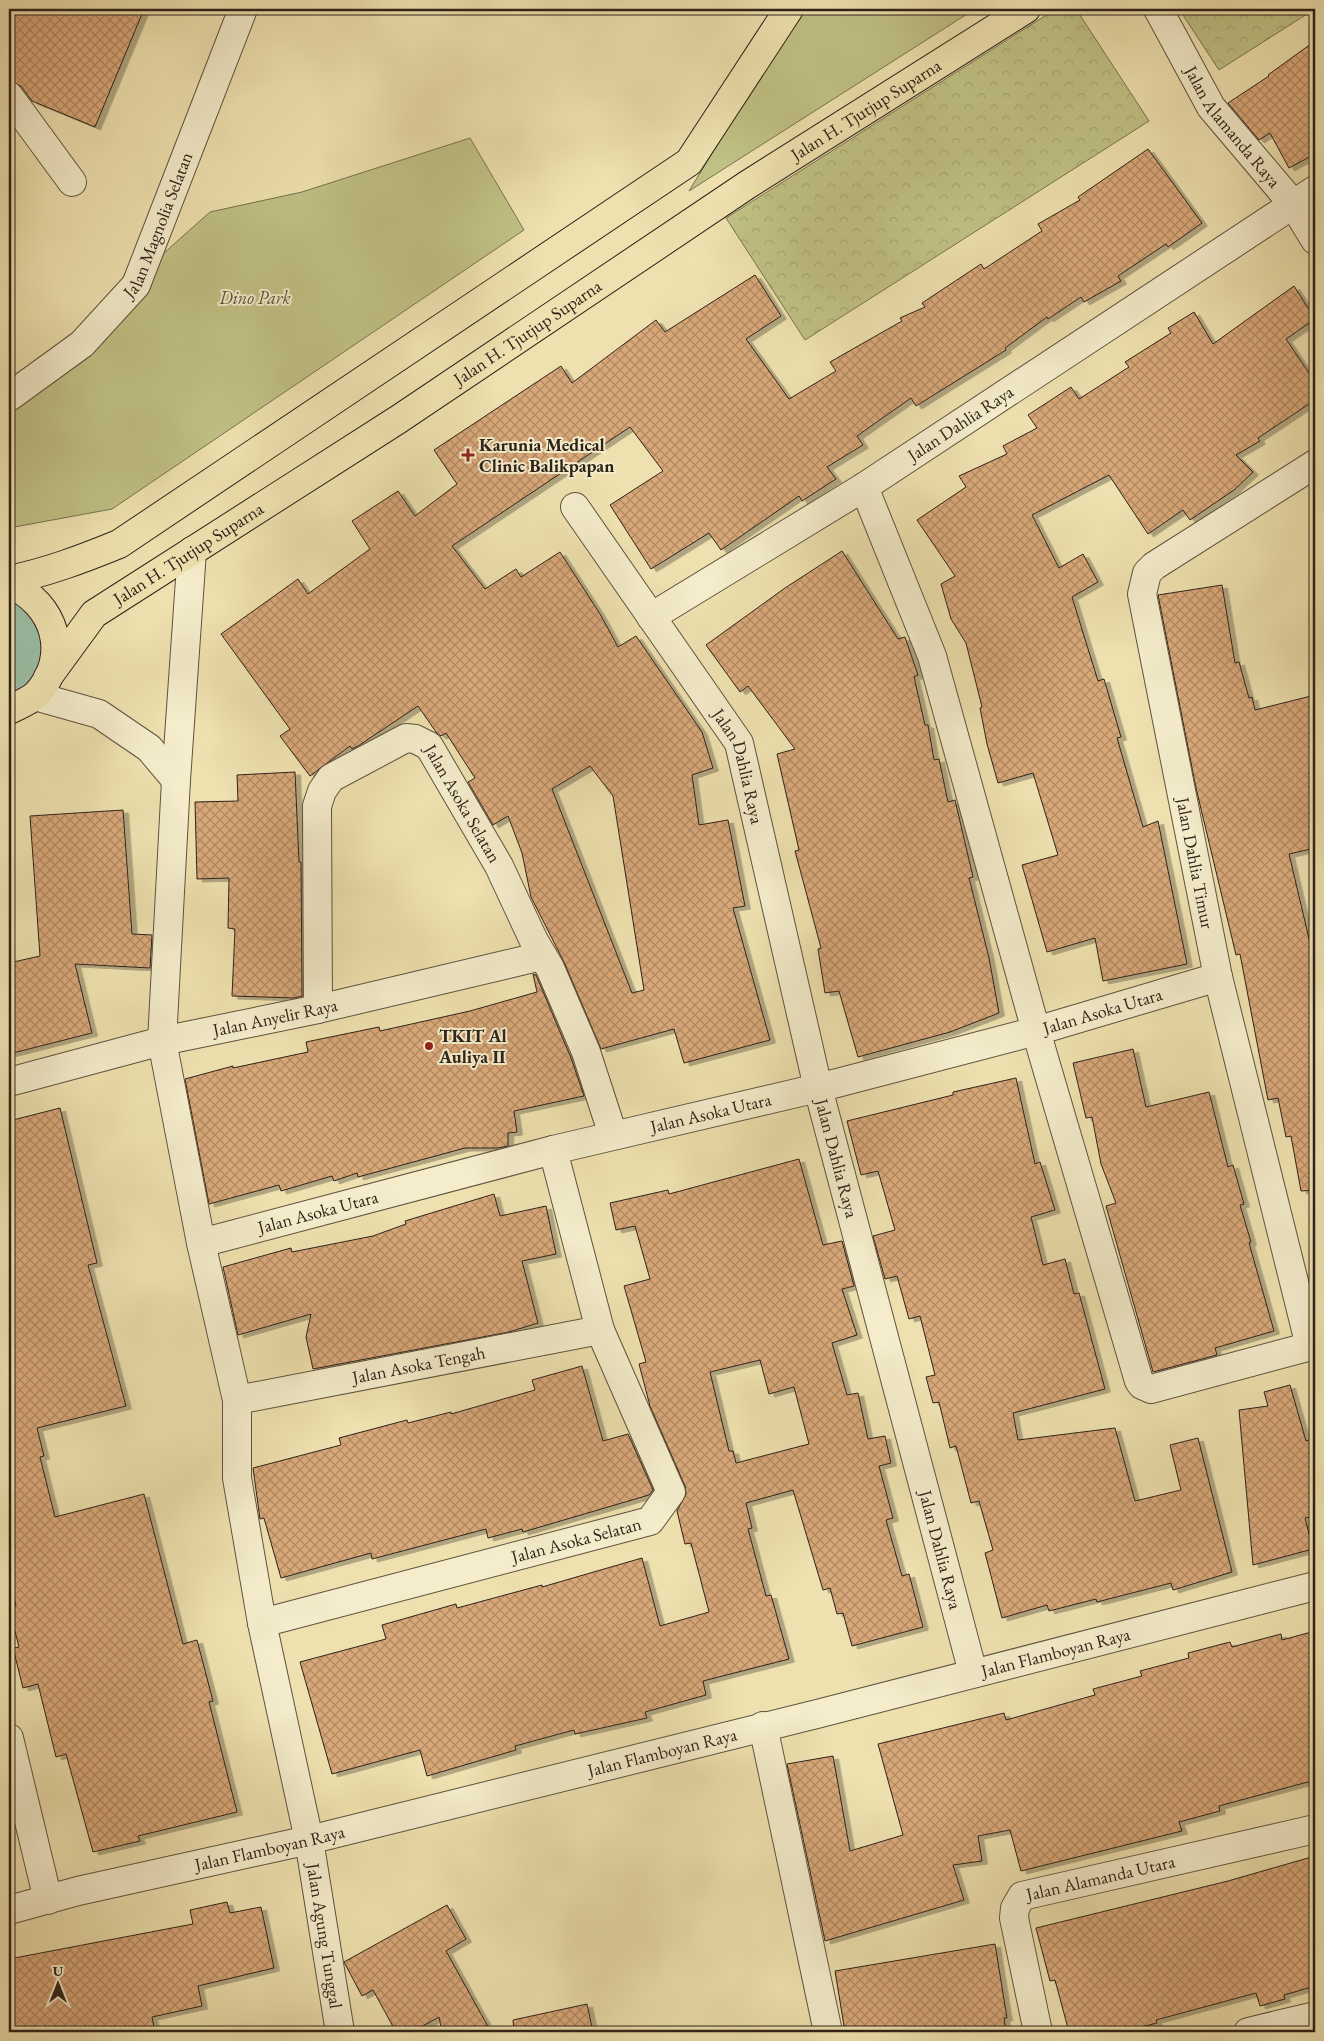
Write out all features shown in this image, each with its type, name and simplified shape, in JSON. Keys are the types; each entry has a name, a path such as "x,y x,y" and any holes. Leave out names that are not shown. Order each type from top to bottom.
{"main road":[{"path":"9,582 57,568 119,544 688,162 789,9"},
{"name":"Jalan H. Tjutjup Suparna","path":"42,687 94,614 399,419 747,186 1026,9"},
{"path":"9,582 25,590 43,608 54,629 55,654 42,687 9,710"}],"street":[{"name":"Jalan Magnolia Selatan","path":"9,397 82,344 136,285 243,9"},
{"name":"Jalan Alamanda Raya","path":"1158,9 1211,107 1293,204 1315,240"},
{"path":"9,96 72,182"},
{"name":"Jalan Dahlia Raya","path":"973,1673 818,1088 739,743 651,617 864,487 1315,190"},
{"name":"Jalan Dahlia Timur","path":"1313,1346 1218,977 1142,594 1147,573 1154,566 1315,464"},
{"path":"864,487 932,656 1036,1031 1139,1381 1142,1385 1151,1389 1313,1346"},
{"path":"575,507 651,617"},
{"name":"Jalan Agung Tunggal","path":"192,551 176,780 162,1041 201,1242 237,1400 237,1478 262,1623 309,1840 340,2032"},
{"path":"42,687 99,714 149,748 176,780"},
{"name":"Jalan Asoka Selatan","path":"318,1010 317,806 322,791 331,778 406,738 415,739 429,746 499,866 542,956 550,968 586,1052 613,1136"},
{"name":"Jalan Anyelir Raya","path":"9,1082 162,1041 318,1010 542,956"},
{"name":"Jalan Asoka Utara","path":"201,1242 553,1150 818,1088 1036,1031 1218,977"},
{"name":"Jalan Asoka Selatan","path":"262,1623 650,1521 671,1492 600,1330 553,1150"},
{"name":"Jalan Asoka Tengah","path":"237,1400 600,1330"},
{"name":"Jalan Flamboyan Raya","path":"9,1910 78,1891 309,1840 1315,1586"},
{"path":"763,1726 828,2032"},
{"path":"9,1738 48,1900"},
{"name":"Jalan Alamanda Utara","path":"1038,2032 1014,1918 1015,1908 1022,1896 1315,1829"},
{"path":"1261,2031 1315,2016"}],"green space":[{"path":"801,9 975,9 689,191"},
{"path":"1056,9 1076,9 1149,121 805,340 726,218"},
{"path":"1179,9 1315,9 1219,70"},
{"name":"Dino Park","path":"470,138 524,230 112,509 9,528 9,405 89,348 164,253 210,212 302,192"}],"shaded area":[{"path":"9,590 17,592 48,640 38,679 9,702"}],"building":[{"path":"9,9 144,9 95,127 32,101 21,86 9,81"},
{"path":"1315,41 1315,154 1289,168 1270,133 1259,140 1228,103 1269,76"},
{"path":"1148,149 1202,223 1168,247 1166,244 1118,276 1121,281 1084,302 1081,297 1048,319 1047,317 1005,348 1006,350 916,406 911,398 857,436 863,445 827,467 836,479 802,501 799,496 721,550 709,533 651,569 610,505 663,471 630,427 452,546 485,589 516,569 521,577 560,552 600,614 618,647 636,636 702,732 713,768 692,775 699,825 728,820 745,906 733,908 770,1040 684,1063 674,1029 601,1049 564,962 531,897 522,853 508,816 493,825 468,782 475,778 446,733 441,736 436,732 418,706 358,746 352,749 350,746 310,776 280,736 290,729 221,634 298,579 308,594 370,549 352,521 398,491 415,516 457,484 434,450 561,366 572,383 656,320 665,332 755,275 781,316 746,339 789,399 836,371 830,362 902,321 900,318 925,307 922,303 981,264 984,269 1042,231 1038,224 1080,200 1078,197","holes":["590,766 613,796 644,990 632,993 552,789"]},
{"path":"1294,286 1315,319 1286,339 1315,382 1315,400 1258,438 1260,441 1236,455 1253,472 1234,490 1190,520 1183,510 1148,534 1109,475 1032,515 1059,568 1083,554 1098,582 1072,597 1098,681 1104,679 1121,737 1117,738 1143,827 1158,821 1187,964 1103,981 1095,938 1047,952 1022,865 1058,855 1033,773 998,783 987,744 980,708 982,707 966,643 951,619 941,584 955,576 917,520 966,487 959,476 1007,454 1003,446 1037,428 1028,415 1071,387 1079,399 1129,367 1125,362 1171,333 1168,328 1194,312 1213,344"},
{"path":"842,551 898,639 905,637 918,675 914,677 925,725 928,725 934,760 939,759 948,802 955,800 973,877 969,878 989,958 999,1013 950,1032 858,1057 839,991 825,993 818,949 821,948 795,851 799,850 777,754 795,749 748,686 740,692 706,645 785,588"},
{"path":"1222,585 1235,663 1239,662 1249,698 1252,697 1255,710 1315,695 1315,848 1289,854 1315,964 1315,1190 1301,1191 1291,1136 1286,1137 1278,1098 1268,1100 1240,954 1236,955 1196,788 1158,595"},
{"path":"295,772 299,862 301,862 302,996 294,998 232,996 235,929 228,928 229,878 197,879 195,802 238,801 237,775"},
{"path":"123,810 132,934 152,935 150,968 75,964 92,1033 9,1054 9,963 40,956 30,816"},
{"path":"533,974 536,975 571,1058 584,1096 514,1111 517,1132 508,1133 508,1146 498,1148 465,1148 358,1177 357,1173 334,1181 332,1176 281,1191 279,1185 209,1204 185,1079 233,1066 233,1068 308,1052 306,1042 379,1027 380,1031 470,1011 537,992"},
{"path":"1133,1049 1146,1107 1209,1092 1228,1167 1233,1165 1244,1204 1240,1205 1274,1331 1215,1348 1217,1355 1153,1372 1106,1206 1116,1203 1101,1164 1092,1117 1086,1118 1073,1063"},
{"path":"1016,1078 1035,1164 1040,1162 1055,1210 1031,1217 1043,1265 1065,1259 1074,1294 1079,1293 1105,1389 1013,1413 1018,1440 1115,1428 1135,1501 1181,1490 1170,1445 1198,1438 1232,1572 1173,1590 1171,1583 1097,1602 1096,1599 1049,1611 1047,1605 1002,1618 985,1553 993,1550 979,1501 971,1503 956,1446 950,1448 939,1402 933,1403 926,1377 935,1375 920,1316 909,1319 897,1276 885,1279 873,1236 895,1230 878,1171 861,1175 847,1121 953,1095 953,1092"},
{"path":"60,1108 97,1263 88,1265 126,1406 37,1428 44,1456 40,1457 55,1517 144,1494 183,1644 197,1640 213,1701 209,1702 237,1812 138,1836 140,1841 93,1852 66,1754 56,1757 38,1684 23,1688 13,1648 19,1647 9,1608 16,1606 9,1576 9,1121"},
{"path":"799,1159 823,1245 842,1241 854,1286 842,1289 857,1335 832,1343 847,1395 858,1393 868,1439 885,1436 891,1463 879,1466 893,1518 886,1520 902,1576 909,1574 923,1627 852,1646 843,1613 837,1614 830,1588 823,1590 793,1490 746,1503 752,1528 748,1529 766,1596 771,1595 789,1659 703,1681 706,1695 645,1712 647,1718 575,1734 574,1730 515,1746 516,1750 427,1776 420,1750 332,1774 300,1662 386,1639 382,1625 456,1604 457,1608 542,1585 542,1587 642,1558 660,1626 709,1612 691,1543 685,1544 677,1511 686,1494 685,1486 650,1406 639,1364 646,1362 624,1286 650,1279 635,1226 616,1230 610,1203 668,1190 669,1194","holes":["760,1360 769,1394 794,1387 809,1444 736,1463 733,1451 729,1451 710,1372"]},
{"path":"494,1194 500,1216 546,1206 556,1254 522,1261 538,1323 509,1332 313,1369 306,1337 311,1314 238,1335 223,1267 291,1248 292,1252 373,1236 406,1224 405,1221"},
{"path":"582,1366 603,1441 628,1434 653,1490 649,1495 523,1532 522,1529 488,1538 486,1529 372,1559 371,1553 281,1578 264,1518 260,1519 253,1468 341,1445 339,1438 407,1420 408,1423 451,1412 451,1414 535,1390 532,1380"},
{"path":"1290,1385 1306,1441 1315,1438 1315,1516 1305,1518 1313,1549 1253,1565 1239,1410 1268,1406 1264,1392"},
{"path":"1315,1631 1315,1780 1219,1806 1220,1811 1179,1822 1182,1831 1021,1871 1010,1830 978,1836 982,1861 953,1865 964,1900 825,1941 787,1764 833,1756 850,1851 903,1835 878,1744 1004,1713 1006,1720 1095,1695 1093,1689 1142,1676 1140,1671 1189,1658 1188,1653 1230,1642 1232,1647 1281,1634 1282,1640"},
{"path":"1315,1856 1315,1986 1284,1995 1285,1999 1260,2006 1256,1993 1156,2020 1157,2023 1121,2032 1069,2032 1055,1980 1050,1981 1036,1928 1228,1881"},
{"path":"227,1902 230,1913 261,1907 274,1968 198,1986 202,2006 152,2017 155,2032 9,2032 9,1959 193,1924 190,1910"},
{"path":"447,1905 466,1939 446,1951 491,2032 442,2032 439,2017 412,2032 396,2032 373,1990 362,1996 344,1962"},
{"path":"995,1944 1007,2018 1004,2018 1006,2032 845,2032 835,1971"},
{"path":"587,2004 593,2032 514,2032 513,2020"}],"place":[{"name":"Karunia Medical Clinic Balikpapan","path":"468,455"},
{"name":"TKIT Al Auliya II","path":"429,1046"}]}
